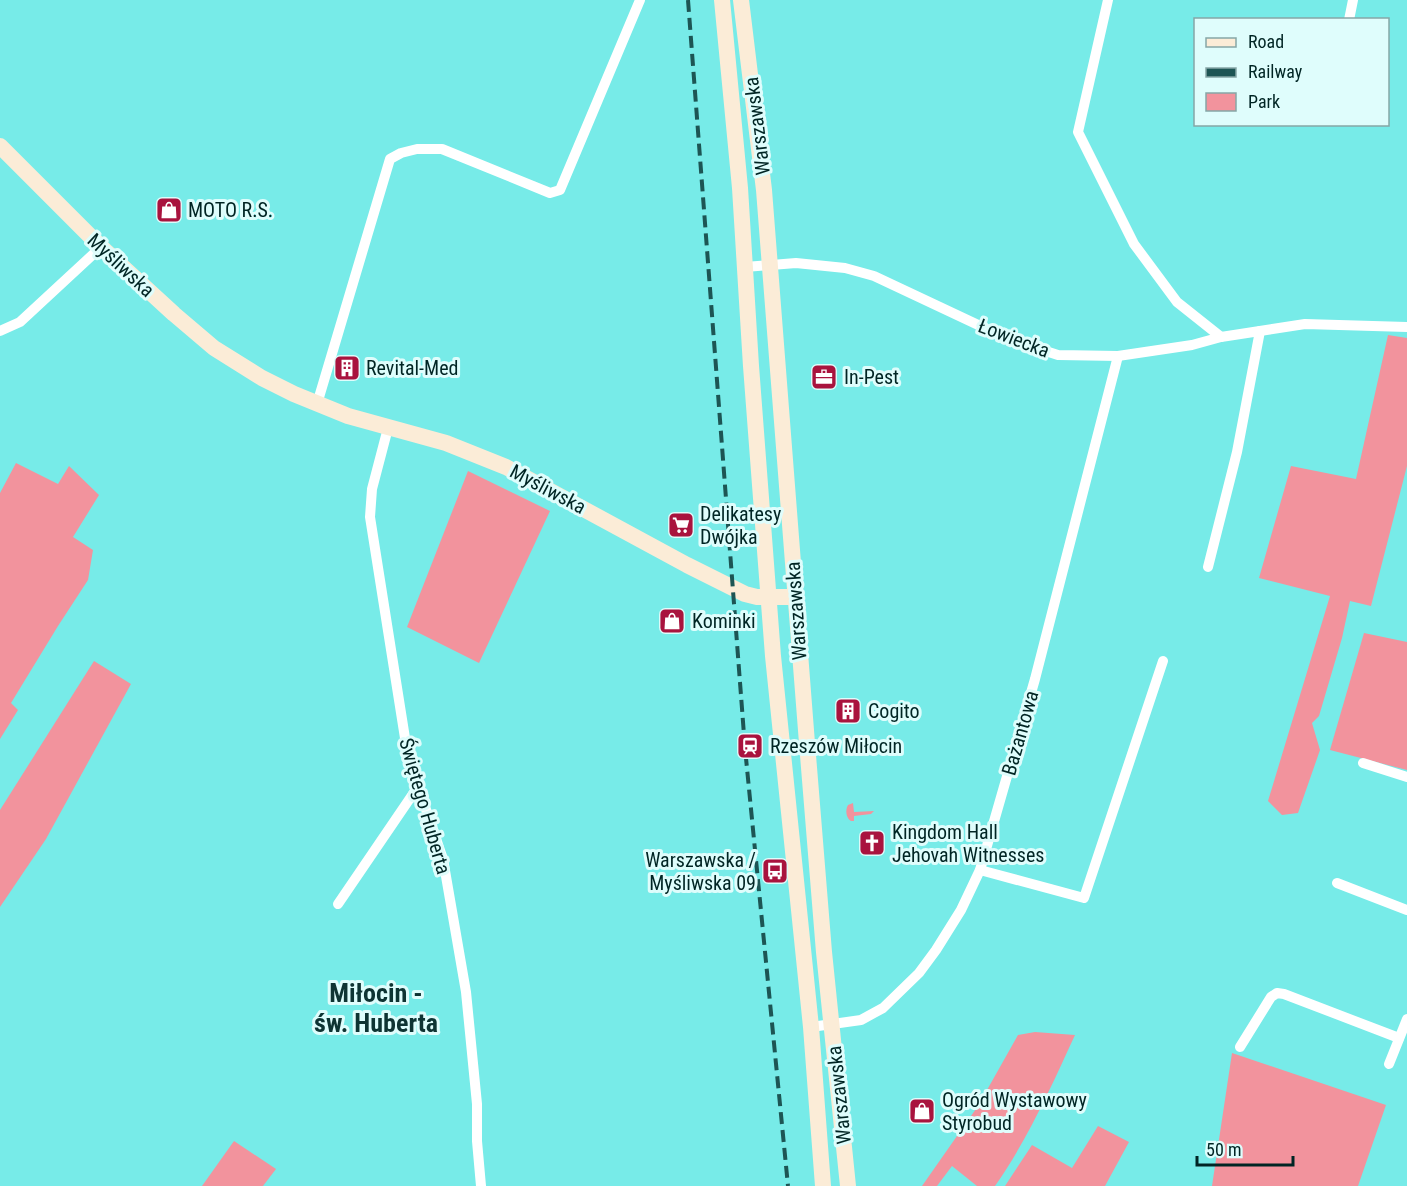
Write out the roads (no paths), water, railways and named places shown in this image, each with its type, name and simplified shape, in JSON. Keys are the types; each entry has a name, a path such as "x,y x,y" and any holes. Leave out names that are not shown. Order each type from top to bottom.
{"main road":[{"name":"Warszawska","path":"722,0 740,188 773,656 811,1027 823,1186"},
{"name":"Warszawska","path":"741,0 763,179 807,743 848,1186"},
{"name":"Myśliwska","path":"0,146 101,247 174,314 214,348 262,378 317,404 388,428 446,443 506,467 711,578 745,594 769,598 796,597"}],"street":[{"path":"317,404 390,159 401,153 417,149 442,149 549,193 560,190 640,0"},
{"path":"1108,0 1078,132 1134,243 1177,302 1221,337"},
{"path":"1349,18 1353,0"},
{"path":"0,331 20,322 101,247"},
{"name":"Łowiecka","path":"745,267 796,263 845,268 874,276 1008,339 1058,355 1118,356 1192,345 1221,337 1292,325 1407,327"},
{"path":"1208,567 1237,452 1260,331"},
{"name":"Bażantowa","path":"811,1027 861,1020 883,1008 919,973 961,910 980,870 1035,679 1118,356"},
{"name":"Świętego Huberta","path":"388,428 372,489 370,517 408,757 443,860 466,993 477,1104 477,1141 481,1186"},
{"path":"980,870 1084,898 1163,661"},
{"path":"1363,763 1407,777"},
{"path":"338,904 417,788"},
{"path":"1337,884 1407,910"},
{"path":"1240,1047 1270,997 1277,993 1284,993 1399,1038"},
{"path":"1389,1064 1407,1019"}],"railway":[{"path":"688,0 745,748 788,1186"}],"place":[{"name":"MOTO R.S.","path":"169,210"},
{"name":"Revital-Med","path":"347,368"},
{"name":"In-Pest","path":"824,377"},
{"name":"Delikatesy Dwójka","path":"681,525"},
{"name":"Kominki","path":"672,621"},
{"name":"Cogito","path":"848,711"},
{"name":"Rzeszów Miłocin","path":"750,746"},
{"name":"Kingdom Hall Jehovah Witnesses","path":"872,843"},
{"name":"Warszawska / Myśliwska 09","path":"775,871"},
{"name":"Ogród Wystawowy Styrobud","path":"922,1111"}],"district":[{"name":"Miłocin - św. Huberta","path":"376,1008"}]}
